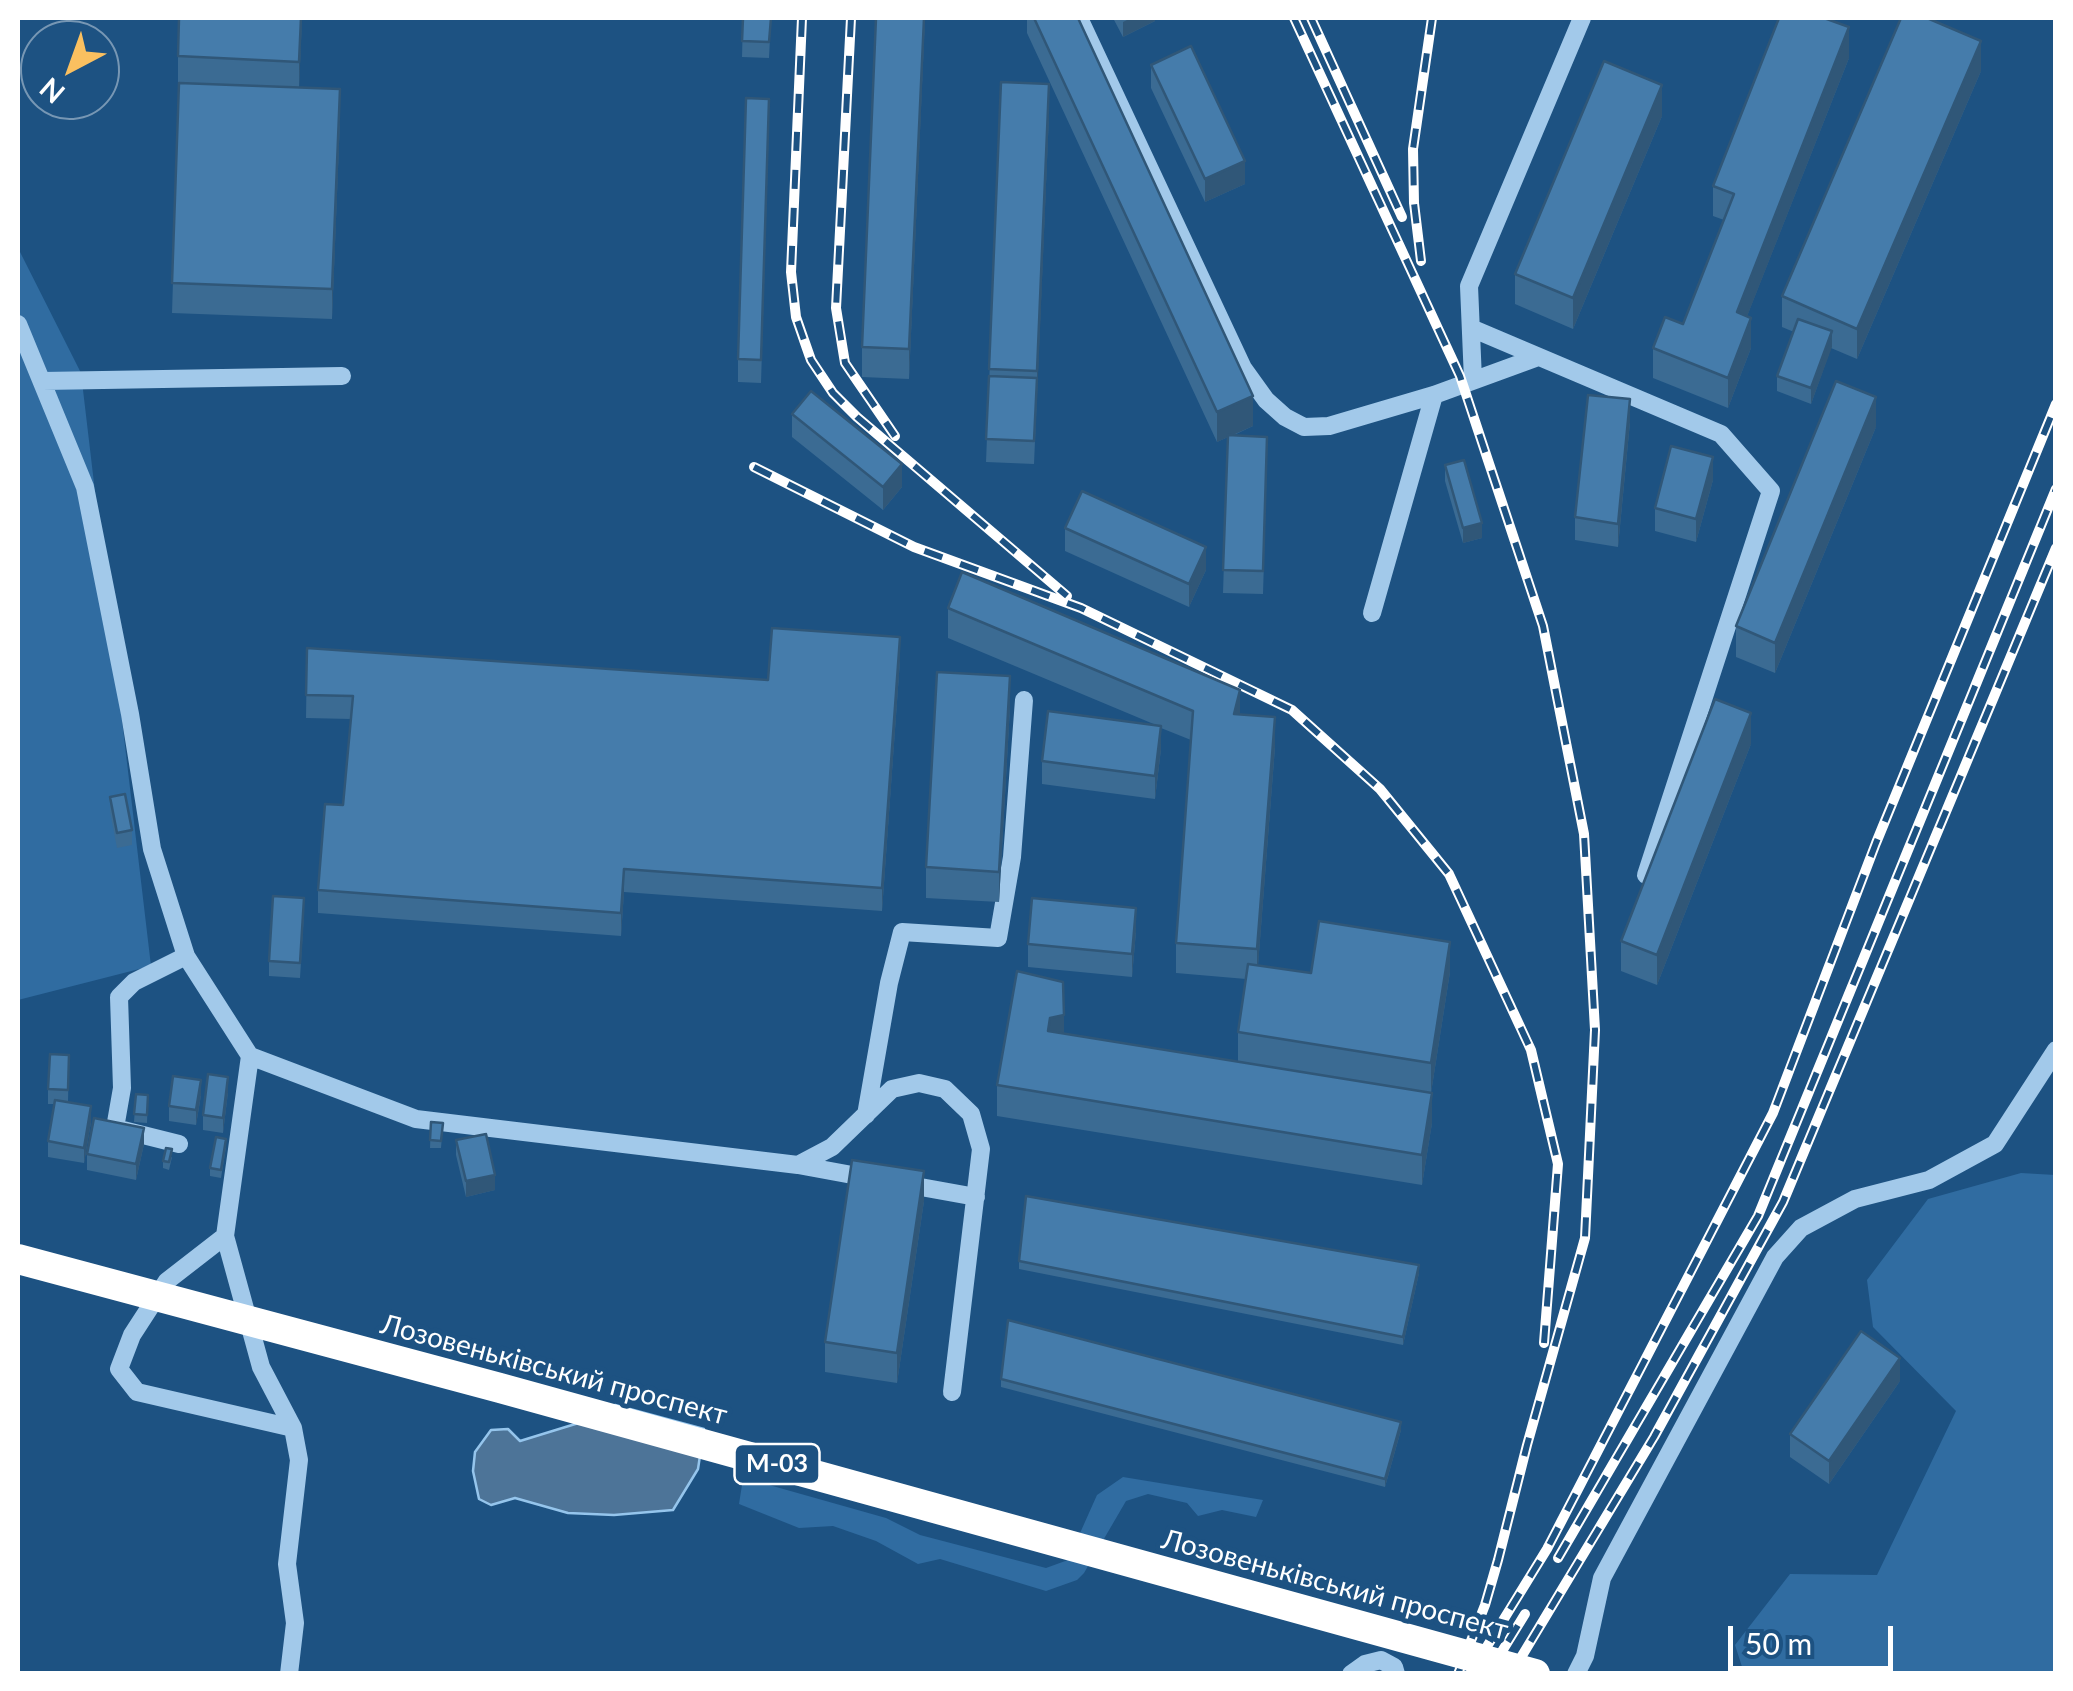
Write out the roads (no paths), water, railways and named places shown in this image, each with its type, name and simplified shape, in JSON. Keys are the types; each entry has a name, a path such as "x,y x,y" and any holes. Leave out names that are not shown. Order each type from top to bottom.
{"highway":[{"name":"Лозовеньківський проспект","path":"18,1258 1536,1674"}],"street":[{"path":"1080,18 1243,368 1266,400 1285,417 1304,427 1329,426 1434,395 1538,356"},
{"path":"1473,380 1469,286 1582,18"},
{"path":"18,324 85,487 130,714 152,850 186,956 250,1056 416,1118 798,1164 976,1198"},
{"path":"1471,328 1720,434 1771,491 1646,875"},
{"path":"43,381 342,376"},
{"path":"1372,613 1434,395"},
{"path":"866,1115 888,983 902,932 998,938 1012,857 1024,700"},
{"path":"179,1144 115,1128 122,1088 120,996 134,982 186,956"},
{"path":"1576,1674 1584,1656 1602,1578 1776,1257 1801,1228 1855,1200 1929,1180 1995,1144 2056,1050"},
{"path":"250,1056 225,1236 261,1367 292,1428 299,1460 287,1564 295,1623 288,1674"},
{"path":"798,1164 832,1147 892,1089 918,1083 944,1089 971,1114 981,1149 952,1392"},
{"path":"225,1236 167,1281 132,1334 119,1369 137,1392 292,1428"},
{"path":"1351,1674 1365,1664 1381,1660 1394,1667 1396,1674"}],"railway":[{"path":"802,18 791,272 796,317 811,360 833,393 857,417 1067,596"},
{"path":"851,18 836,308 845,363 895,436"},
{"path":"1294,18 1460,376 1543,626 1584,834 1595,1030 1585,1238 1485,1605 1458,1674"},
{"path":"1311,18 1402,217"},
{"path":"1421,261 1413,149 1432,18"},
{"path":"1470,1674 1547,1549 1773,1113 1876,843 2056,404"},
{"path":"754,467 914,547 1081,608 1292,710 1380,789 1449,874 1531,1050 1558,1164 1544,1343"},
{"path":"1558,1558 1758,1216 2056,489"},
{"path":"1511,1674 1654,1437 1783,1202 2056,548"},
{"path":"1488,1674 1525,1614"}]}
